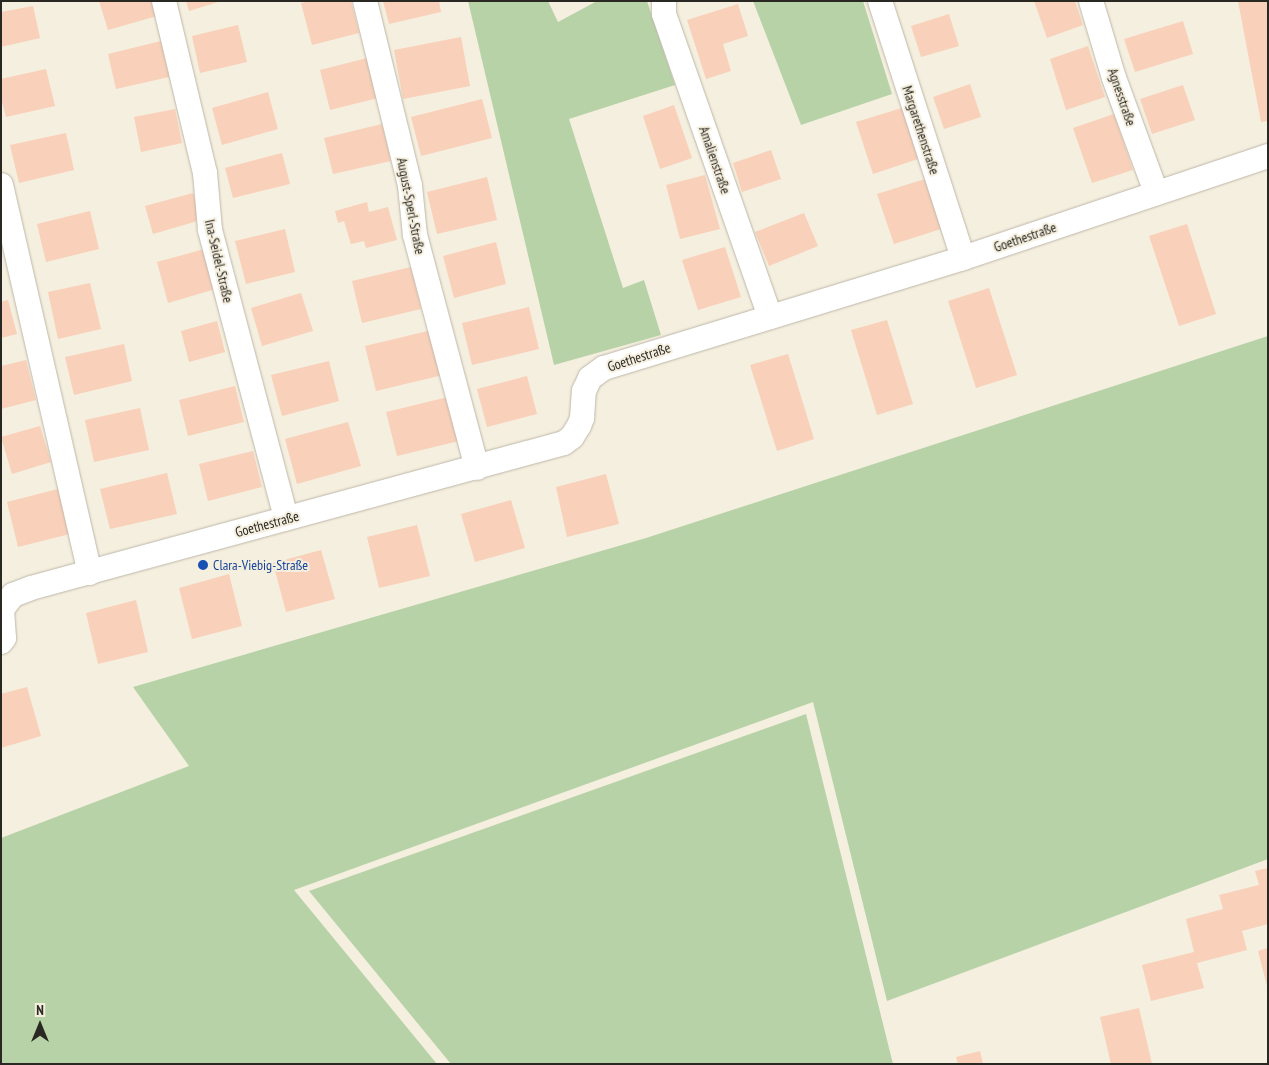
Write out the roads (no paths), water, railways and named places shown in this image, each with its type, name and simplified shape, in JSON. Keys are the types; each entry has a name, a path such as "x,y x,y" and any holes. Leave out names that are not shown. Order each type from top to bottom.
{"street":[{"name":"Ina-Seidel-Straße","path":"164,1 205,173 210,230 286,518"},
{"name":"August-Sperl-Straße","path":"365,1 410,186 415,235 477,468"},
{"name":"Amalienstraße","path":"664,1 664,14 770,317"},
{"name":"Margarethenstraße","path":"880,1 963,258"},
{"name":"Agnesstraße","path":"1091,1 1114,78 1156,192"},
{"name":"Goethestraße","path":"1,642 4,638 2,609 13,595 31,588 540,451 572,438 582,418 584,392 590,378 601,369 963,258 1268,156"},
{"path":"1,185 90,573"}],"place":[{"name":"Clara-Viebig-Straße","path":"203,565"}]}
